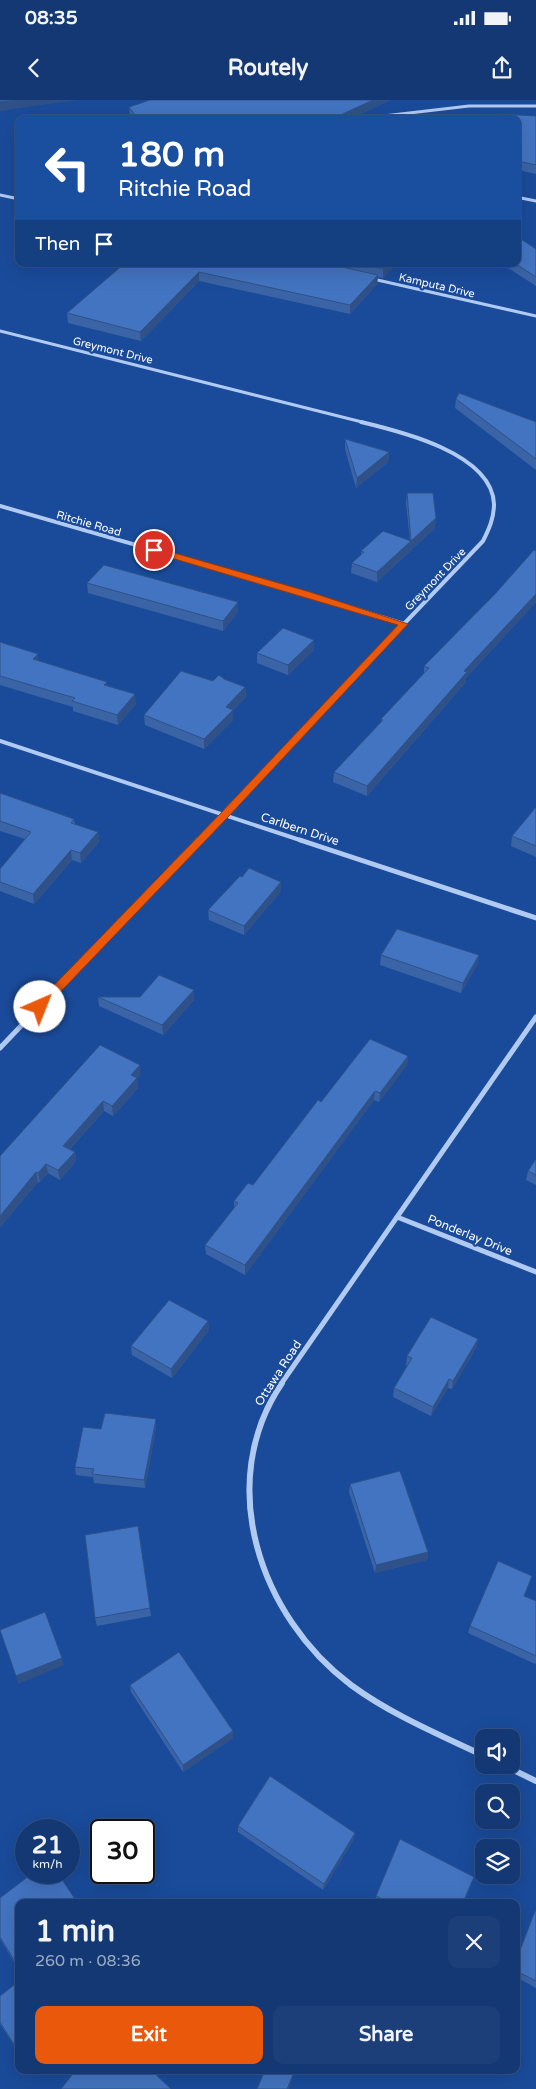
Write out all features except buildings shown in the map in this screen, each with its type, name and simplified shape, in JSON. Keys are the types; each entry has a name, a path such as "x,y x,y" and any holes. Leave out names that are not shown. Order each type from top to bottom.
{"street":[{"path":"471,100 473,104"},
{"path":"383,115 428,108 473,104 536,106"},
{"path":"0,195 15,198"},
{"path":"521,198 536,201"},
{"name":"Kamputa Drive","path":"372,279 536,316"},
{"name":"Greymont Drive","path":"0,330 414,435 441,445 463,458 482,476 493,495 495,514 492,527 483,541 0,1048"},
{"name":"Ritchie Road","path":"0,506 307,594 404,624"},
{"name":"Carlbern Drive","path":"0,741 536,918"},
{"name":"Ottawa Road","path":"475,1752 382,1707 343,1679 310,1648 276,1600 256,1549 248,1496 254,1445 264,1414 280,1386 536,1017"},
{"name":"Ponderlay Drive","path":"397,1217 536,1272"},
{"path":"520,1773 536,1781"}],"route":[{"path":"40,1007 404,624 154,550"}]}
